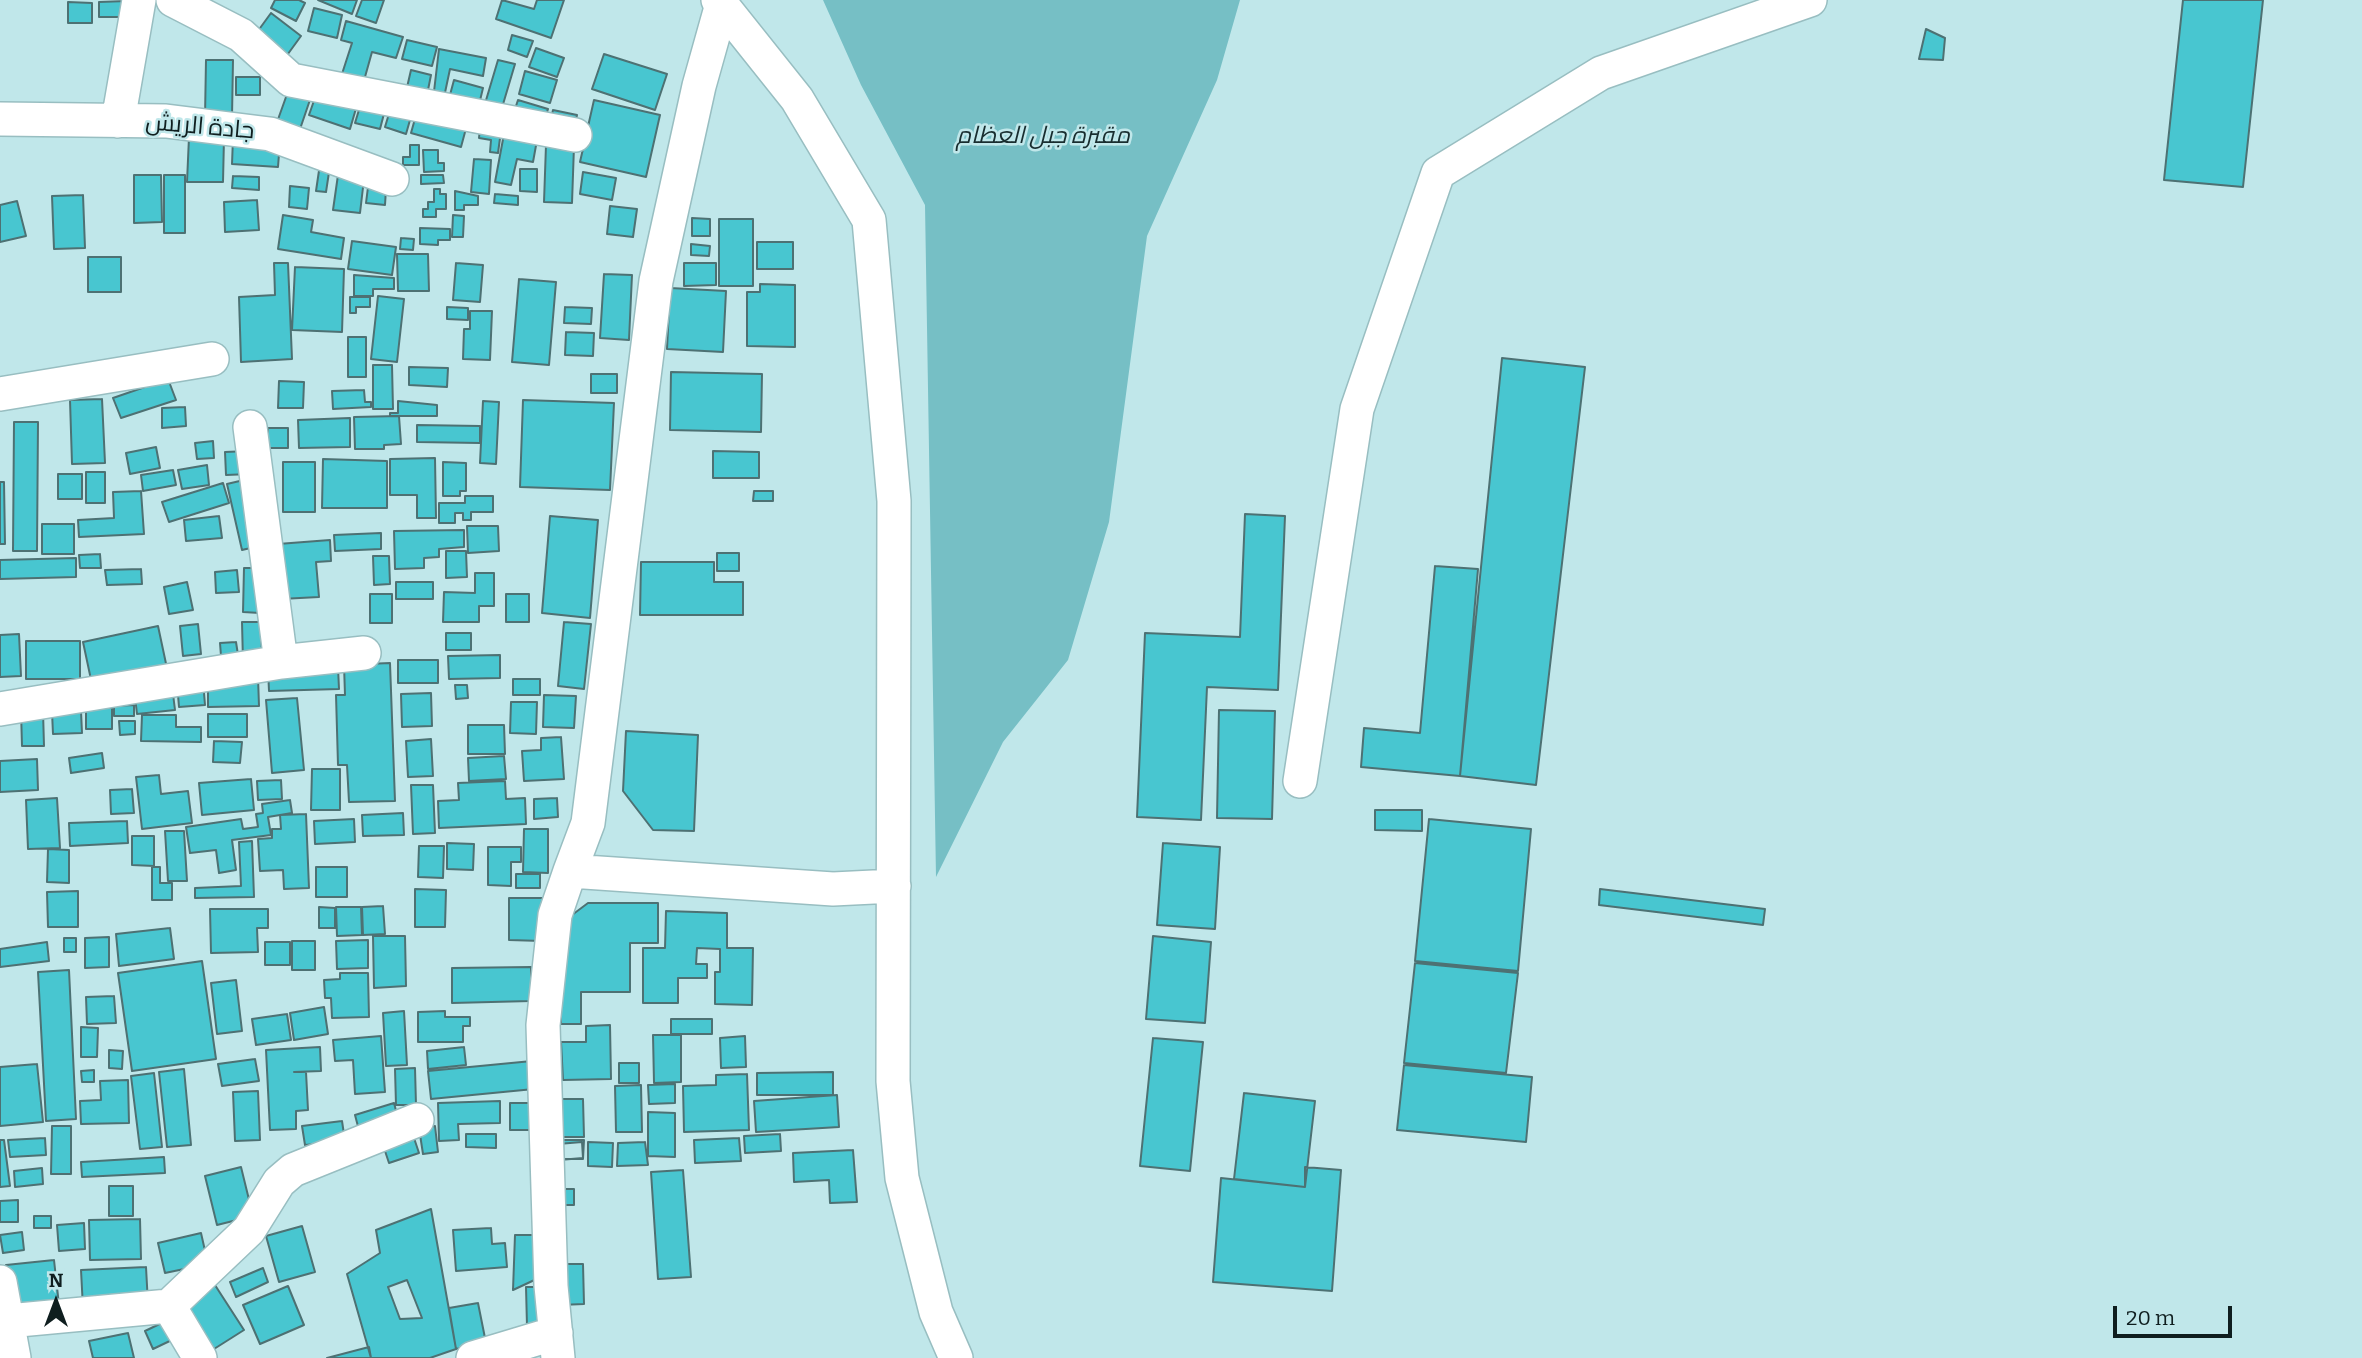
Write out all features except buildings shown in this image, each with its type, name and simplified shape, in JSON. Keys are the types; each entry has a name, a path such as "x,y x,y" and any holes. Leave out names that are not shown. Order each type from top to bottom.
{"street":[{"path":"118,121 139,0"},
{"path":"173,0 241,35 291,80 575,135"},
{"path":"1300,781 1357,409 1438,173 1601,73 1810,0"},
{"path":"473,1358 557,1346 551,1286 543,1025 555,915 588,823 656,281 720,2"},
{"path":"720,2 797,99 869,220 894,501 893,1081 902,1178 936,1312 956,1358"},
{"name":"جادة الريش","path":"0,119 166,121 270,134 392,179"},
{"path":"0,394 212,359"},
{"path":"250,427 281,662"},
{"path":"0,709 281,662 364,653"},
{"path":"570,871 833,889 894,886"},
{"path":"8,1321 169,1306 249,1230 279,1182 293,1170 417,1120"},
{"path":"0,1282 15,1358"},
{"path":"169,1306 200,1358"}],"green space":[{"name":"مقبرة جبل العظام","path":"823,0 1240,0 1217,80 1147,236 1109,522 1068,660 1003,742 936,877 925,205 861,85"}]}
